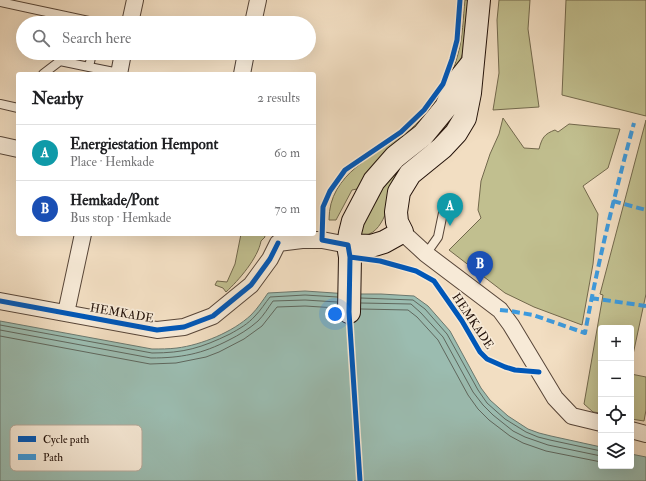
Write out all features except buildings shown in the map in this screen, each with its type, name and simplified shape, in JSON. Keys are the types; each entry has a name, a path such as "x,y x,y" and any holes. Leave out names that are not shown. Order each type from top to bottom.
{"main road":[{"path":"402,232 397,222 396,212 399,192 410,174 442,148 456,133 465,118 470,93 479,0"},
{"path":"349,312 350,257 348,245 353,221 374,181 395,157 428,129 446,107 457,82 473,62"},
{"name":"HEMKADE","path":"348,245 371,246 384,242 402,232"}],"street":[{"path":"132,16 135,0"},
{"path":"255,16 258,0"},
{"path":"119,72 120,60"},
{"path":"242,72 245,60"},
{"path":"0,145 16,149"},
{"name":"HEMKADE","path":"402,232 426,254 500,310 511,325 555,398 572,416 598,422"},
{"path":"66,313 83,236"},
{"name":"HEMKADE","path":"0,301 157,330 184,327 213,316 251,285 270,259 277,238 322,240 348,245"},
{"path":"634,431 646,434"}],"lane":[{"path":"0,2 65,16"},
{"path":"89,67 90,60"},
{"path":"46,72 60,61 114,72"},
{"path":"0,104 16,108"},
{"path":"426,254 438,237 444,208"}],"shaded area":[{"path":"465,0 471,0 468,37 454,80 441,100 357,189 352,190 336,220 329,220 331,204 337,190 345,178 368,158 411,129 420,121 441,93 452,72 460,48"},
{"path":"499,0 530,0 528,29 539,107 493,110 499,73 497,20"},
{"path":"566,0 646,0 646,116 562,95"},
{"path":"450,111 459,111 386,212 376,230 369,234 359,234 371,200"},
{"path":"503,118 524,148 539,149 542,139 548,133 555,130 558,132 569,124 620,129 608,168 583,186 598,214 593,264 582,325 534,307 505,293 449,250 481,218 478,210 481,181 490,154 499,134"},
{"path":"646,120 646,294 634,350 634,325 598,325 598,413 593,412 584,404 603,295 600,294"},
{"path":"241,236 265,236 252,261 237,281 226,292 223,288 215,285 217,281 227,282 235,264"},
{"path":"634,375 646,377 646,410 644,421 634,419"}],"water":[{"path":"305,291 414,296 428,306 450,331 481,388 490,400 508,416 528,429 539,433 598,446 598,469 634,469 634,455 646,457 646,481 0,481 0,321 152,349 174,348 196,344 216,337 244,321 258,307 268,293"}],"ferry route":[{"path":"350,322 360,481"}],"marked path":[{"path":"500,310 533,315 585,333 607,228 634,123"},
{"path":"613,201 646,210"},
{"path":"591,298 646,306"}],"cycle path":[{"path":"360,481 349,312 350,257 348,245 322,240 323,207 330,191 345,170 401,132 424,110 443,84 457,40 460,0"},
{"path":"0,301 157,330 184,327 213,316 251,285 270,259 278,243"},
{"path":"350,257 380,261 416,271 434,281 462,321 480,352 487,359 515,370 539,372"}],"place":[{"name":"Energiestation Hempont","path":"450,226"},
{"name":"Hemkade/Pont","path":"480,284"}]}
